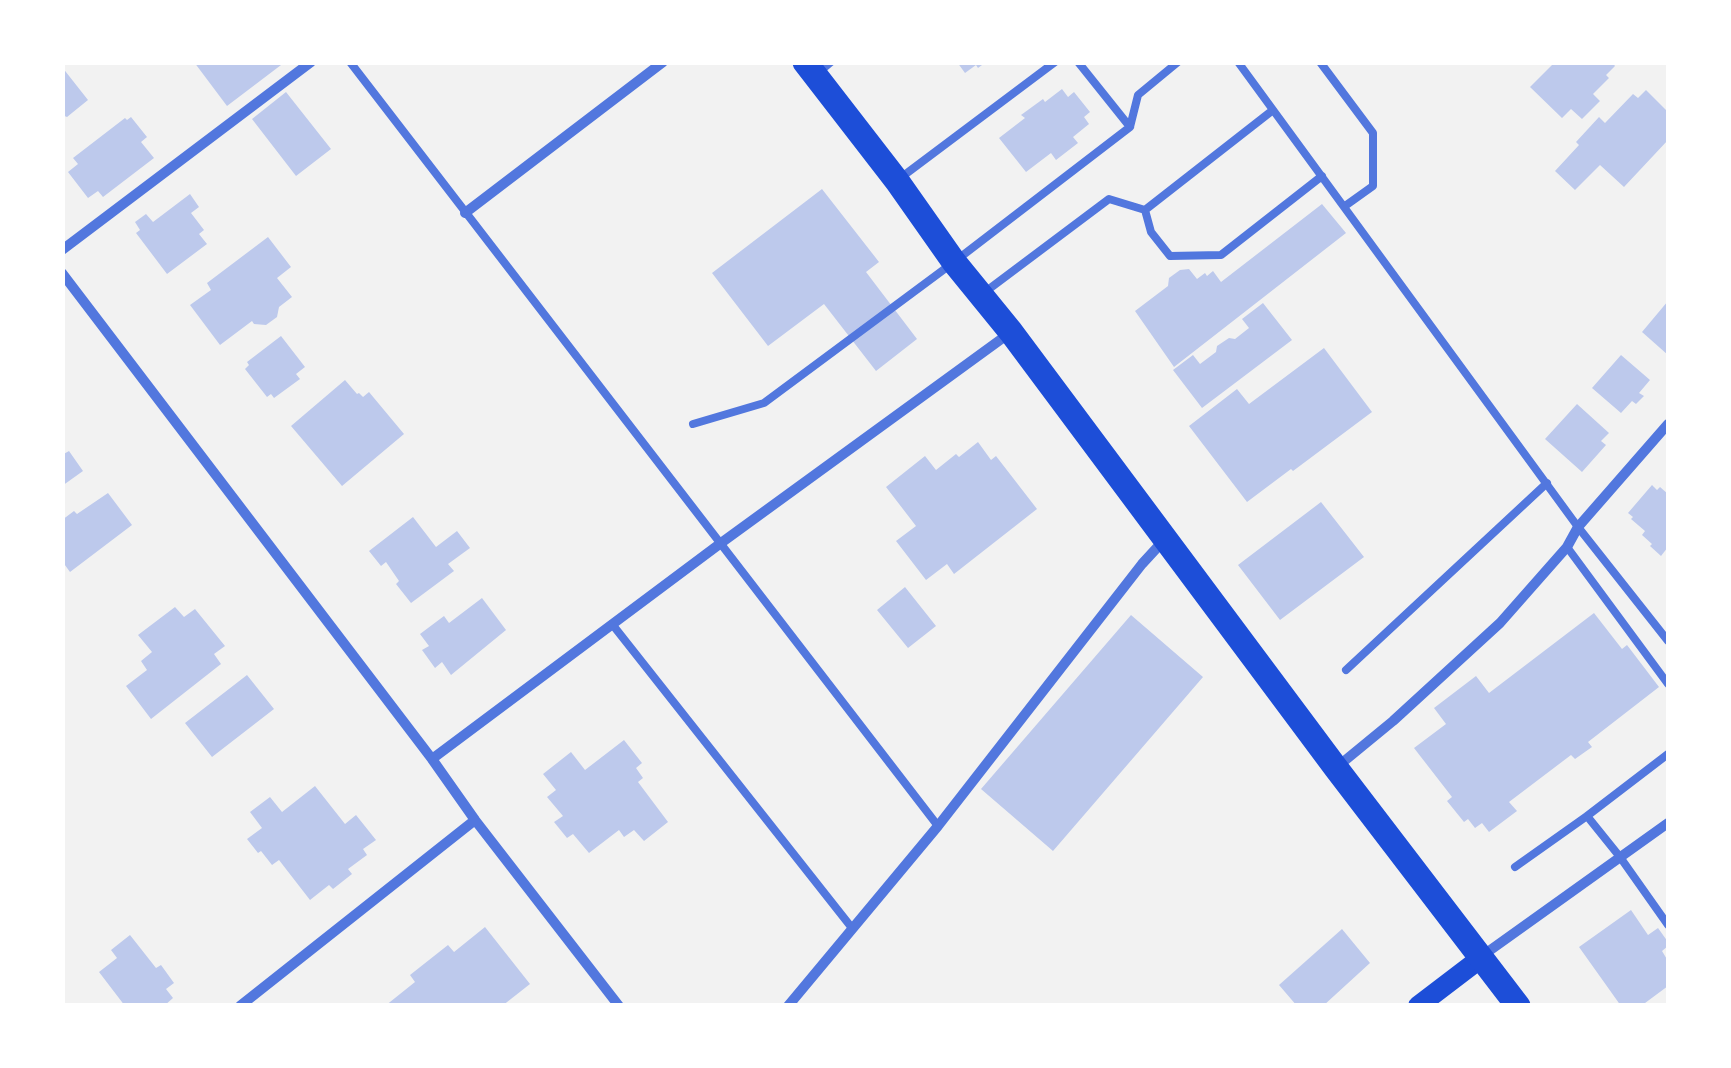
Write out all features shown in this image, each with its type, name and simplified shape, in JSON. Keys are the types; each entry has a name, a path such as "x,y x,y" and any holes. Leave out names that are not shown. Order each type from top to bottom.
{"main road":[{"path":"817,67 954,262 1011,332 1518,1006"},
{"path":"1418,1006 1481,958"}],"street":[{"path":"62,250 311,62"},
{"path":"465,214 663,62"},
{"path":"62,274 619,1006"},
{"path":"432,758 1011,332"},
{"path":"1336,768 1394,721 1500,623 1668,424"},
{"path":"788,1006 938,826 1166,538"},
{"path":"240,1006 476,820"},
{"path":"1481,958 1668,823"}],"lane":[{"path":"350,62 938,826"},
{"path":"896,181 1056,62"},
{"path":"1078,62 1130,126"},
{"path":"693,424 764,403 954,262 1130,126 1138,95 1178,62"},
{"path":"1238,62 1578,526 1668,641"},
{"path":"1320,62 1373,134 1373,186 1345,206"},
{"path":"1146,210 1273,110"},
{"path":"1146,210 1151,232 1170,256 1221,254 1322,176"},
{"path":"982,295 1109,199 1146,210"},
{"path":"1346,670 1547,483"},
{"path":"1567,546 1668,684"},
{"path":"612,624 852,928"},
{"path":"1515,867 1668,754"},
{"path":"1588,816 1668,925"}],"building":[{"path":"194,62 285,62 227,106"},
{"path":"957,62 986,62 965,73"},
{"path":"1555,62 1612,62 1615,66 1593,94 1600,101 1582,119 1571,109 1562,118 1530,87"},
{"path":"62,67 88,100 67,117 62,115"},
{"path":"1062,89 1068,97 1074,92 1090,112 1084,117 1089,124 1073,137 1078,143 1056,160 1051,153 1026,172 999,138 1025,118 1021,115"},
{"path":"1646,90 1668,112 1668,140 1624,187 1600,165 1575,190 1555,171 1599,117 1605,123 1633,94 1638,98"},
{"path":"286,92 331,149 296,176 252,119"},
{"path":"131,117 147,137 141,142 154,158 103,197 98,191 88,198 68,172 78,164 73,158"},
{"path":"822,189 879,262 866,272 917,339 876,371 824,304 768,346 712,273"},
{"path":"190,194 199,207 191,213 204,230 199,234 207,244 167,274 136,233 140,230 135,222 146,214 153,222"},
{"path":"1322,204 1346,233 1174,367 1135,311 1168,286 1169,278 1180,270 1189,269 1197,279 1213,271 1221,282"},
{"path":"268,237 291,267 277,278 292,297 266,325 252,321 220,345 190,305 211,290 207,283"},
{"path":"1668,301 1668,355 1642,332"},
{"path":"1263,303 1292,340 1202,408 1173,370 1193,355 1200,364 1216,352 1217,346 1229,338 1235,339 1249,328 1242,319"},
{"path":"281,336 305,367 296,374 300,379 274,398 271,394 267,397 245,369 247,362"},
{"path":"1324,348 1372,412 1247,502 1189,426 1237,389 1249,404"},
{"path":"1621,355 1650,380 1639,393 1644,396 1636,404 1632,401 1621,413 1592,388"},
{"path":"345,380 363,397 369,392 404,434 342,486 291,426"},
{"path":"1577,404 1609,433 1601,441 1606,445 1582,472 1545,439"},
{"path":"978,442 991,460 996,456 1037,509 954,574 947,564 926,580 896,541 916,526 886,487 925,456 936,470"},
{"path":"69,451 83,471 62,486 62,455"},
{"path":"1652,485 1668,494 1668,547 1661,556 1628,513"},
{"path":"108,493 132,525 70,572 62,561 62,520"},
{"path":"1321,502 1364,557 1280,620 1238,565"},
{"path":"413,517 436,547 457,531 470,548 448,564 454,571 411,603 386,562 381,566 369,551"},
{"path":"905,587 936,626 908,648 877,610"},
{"path":"482,598 506,630 451,675 442,662 435,668 422,650 429,646 420,634 444,616 449,623"},
{"path":"175,607 184,617 195,609 225,646 214,654 221,664 151,719 126,686 147,670 141,661 152,652 138,635"},
{"path":"1594,613 1622,649 1627,645 1659,687 1588,742 1592,747 1575,759 1571,755 1509,802 1517,811 1489,832 1482,823 1475,828 1468,819 1464,822 1447,801 1452,797 1414,748 1446,724 1434,708 1476,676 1489,693"},
{"path":"1131,615 1203,677 1053,851 981,789"},
{"path":"247,675 274,709 212,757 185,723"},
{"path":"624,740 642,763 636,768 643,778 638,782 668,822 644,841 634,830 624,837 619,830 589,853 573,834 567,838 554,822 563,816 547,797 556,790 543,774 571,752 585,770"},
{"path":"315,786 345,824 356,815 376,840 363,849 367,855 348,869 352,874 310,900 279,860 272,865 247,839 262,828 250,812 270,797 282,812"},
{"path":"1631,910 1648,935 1658,928 1668,942 1662,951 1668,961 1668,986 1641,1006 1621,1006 1579,947"},
{"path":"485,927 530,984 502,1006 385,1006 415,982 410,975 448,945 454,952"},
{"path":"1342,929 1370,963 1323,1006 1297,1006 1279,985"},
{"path":"130,935 156,968 161,965 174,983 166,989 173,998 164,1006 125,1006 99,972 117,958 111,950"}]}
